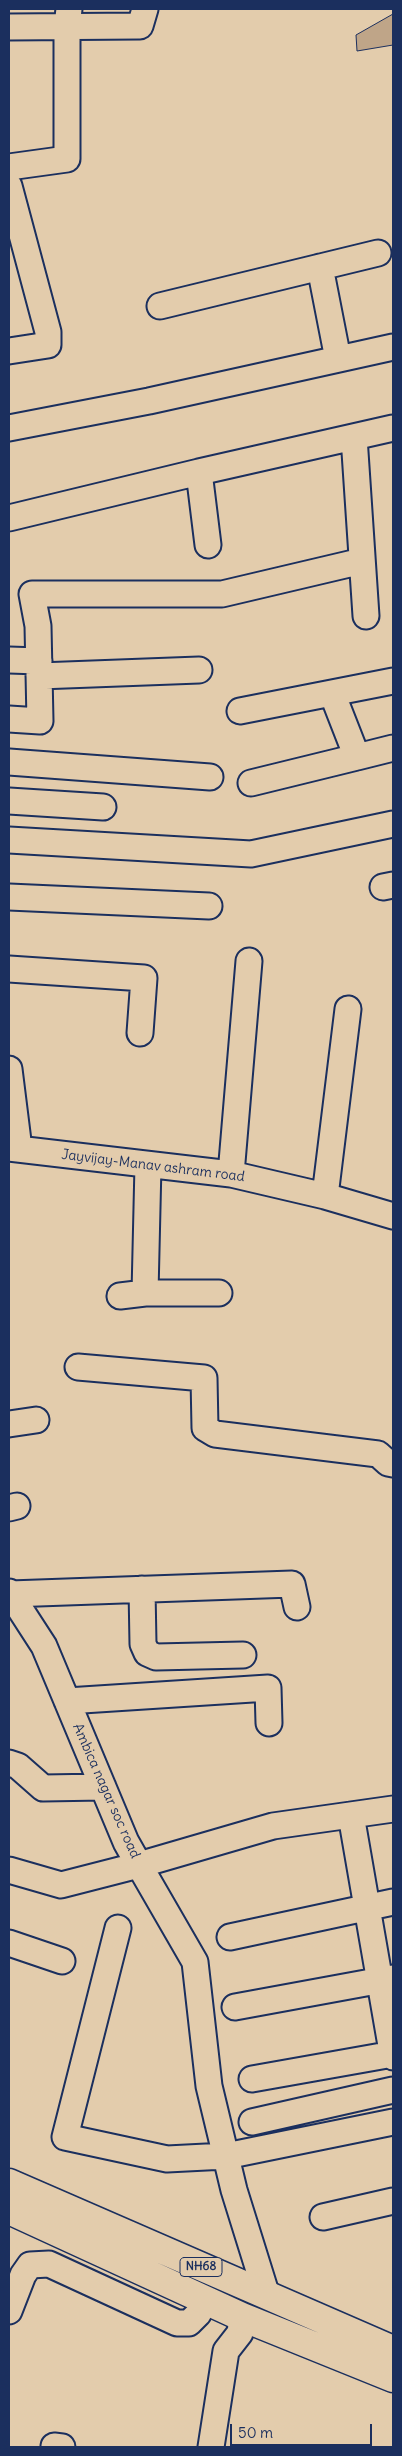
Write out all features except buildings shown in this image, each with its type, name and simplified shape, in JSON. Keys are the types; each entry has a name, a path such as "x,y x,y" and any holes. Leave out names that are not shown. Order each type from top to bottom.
{"highway":[{"name":"NH68","path":"9,2183 393,2350"},
{"path":"9,2210 242,2317 393,2378"}],"street":[{"path":"9,27 68,17 140,26 144,9"},
{"path":"9,167 67,159 68,17"},
{"path":"9,186 48,332 48,345 9,351"},
{"path":"160,306 378,253"},
{"path":"320,267 338,359"},
{"path":"9,428 149,401 393,347"},
{"path":"9,518 393,428"},
{"path":"354,437 366,616"},
{"path":"199,472 208,545"},
{"path":"9,719 40,721 38,626 32,594 222,594 362,560"},
{"path":"9,660 39,668 199,670"},
{"path":"240,711 393,681"},
{"path":"332,693 357,757"},
{"path":"251,783 393,748"},
{"path":"9,762 210,777"},
{"path":"9,801 103,807"},
{"path":"9,840 251,854 393,824"},
{"path":"9,897 209,906"},
{"path":"231,1174 248,961"},
{"path":"9,969 144,978 140,1033"},
{"path":"325,1196 348,1009"},
{"name":"Jayvijay-Manav ashram road","path":"9,1069 14,1149 231,1174 325,1196 393,1216"},
{"path":"145,1293 148,1165"},
{"path":"120,1296 145,1293 218,1293"},
{"path":"78,1367 204,1378 205,1428 215,1434 378,1454 388,1463 393,1464"},
{"path":"9,1424 36,1420"},
{"path":"9,1593 292,1584 297,1607"},
{"path":"142,1589 143,1644 146,1653 156,1656 242,1655"},
{"name":"Ambica nagar soc road","path":"9,1593 44,1646 126,1842 139,1865 273,1826 393,1809"},
{"path":"67,1701 268,1688 269,1723"},
{"path":"9,1763 18,1766 43,1788 103,1787"},
{"path":"351,1815 367,1906 387,1979 393,2058"},
{"path":"9,1870 61,1885 139,1865 195,1962 208,2086 234,2190 267,2296"},
{"path":"230,1936 393,1902"},
{"path":"118,1928 64,2137 167,2159 226,2156 393,2122"},
{"path":"9,1943 62,1961"},
{"path":"236,2007 387,1979"},
{"path":"252,2079 393,2054"},
{"path":"252,2122 393,2090"},
{"path":"323,2217 393,2201"},
{"path":"9,2310 23,2275 30,2265 49,2264 177,2323 189,2323 198,2314 206,2300"},
{"path":"211,2447 226,2351 240,2332 242,2317"}]}
